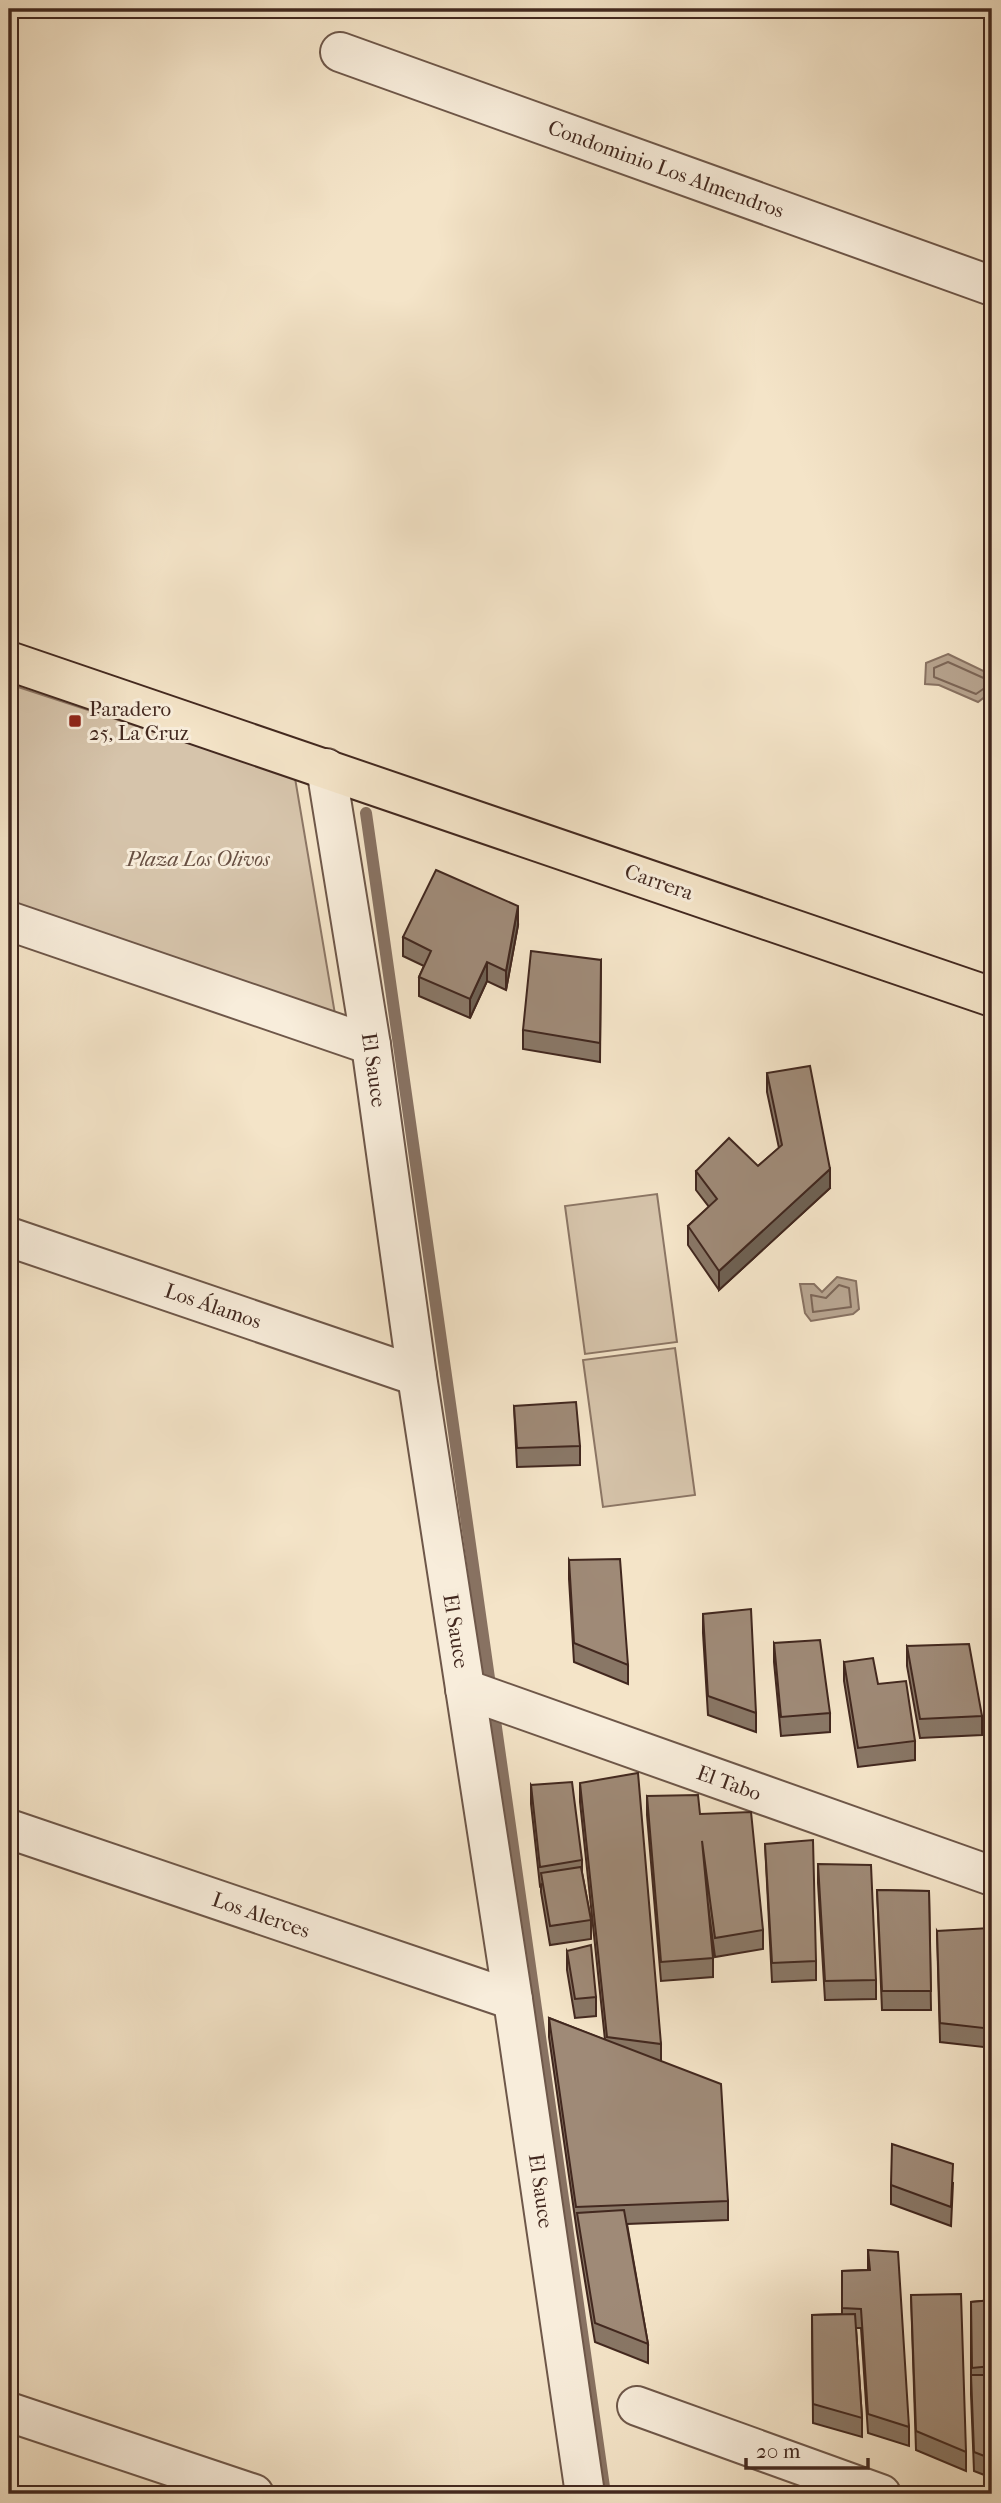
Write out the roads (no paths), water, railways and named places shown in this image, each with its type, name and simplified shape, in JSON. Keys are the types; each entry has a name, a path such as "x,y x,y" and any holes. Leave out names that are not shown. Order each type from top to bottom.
{"main road":[{"name":"Carrera","path":"9,661 992,997"}],"street":[{"name":"Condominio Los Almendros","path":"340,52 992,286"},
{"name":"El Sauce","path":"326,768 371,1045 417,1376 513,2000 585,2494"},
{"path":"9,921 371,1045"},
{"name":"Los Álamos","path":"9,1237 417,1376"},
{"name":"El Tabo","path":"465,1689 992,1876"},
{"name":"Los Alerces","path":"9,1829 513,2000"},
{"path":"637,2406 881,2494"},
{"path":"9,2412 254,2494"}],"water":[{"path":"948,654 992,675 990,693 978,702 939,685 925,684 926,663"},
{"path":"837,1277 856,1281 859,1309 853,1314 811,1321 805,1313 800,1284 814,1284 822,1292"}],"waterway":[{"path":"366,813 605,2494"}],"place":[{"name":"Paradero 25, La Cruz","path":"75,721"}],"park label":[{"name":"Plaza Los Olivos","path":"198,859"}]}
